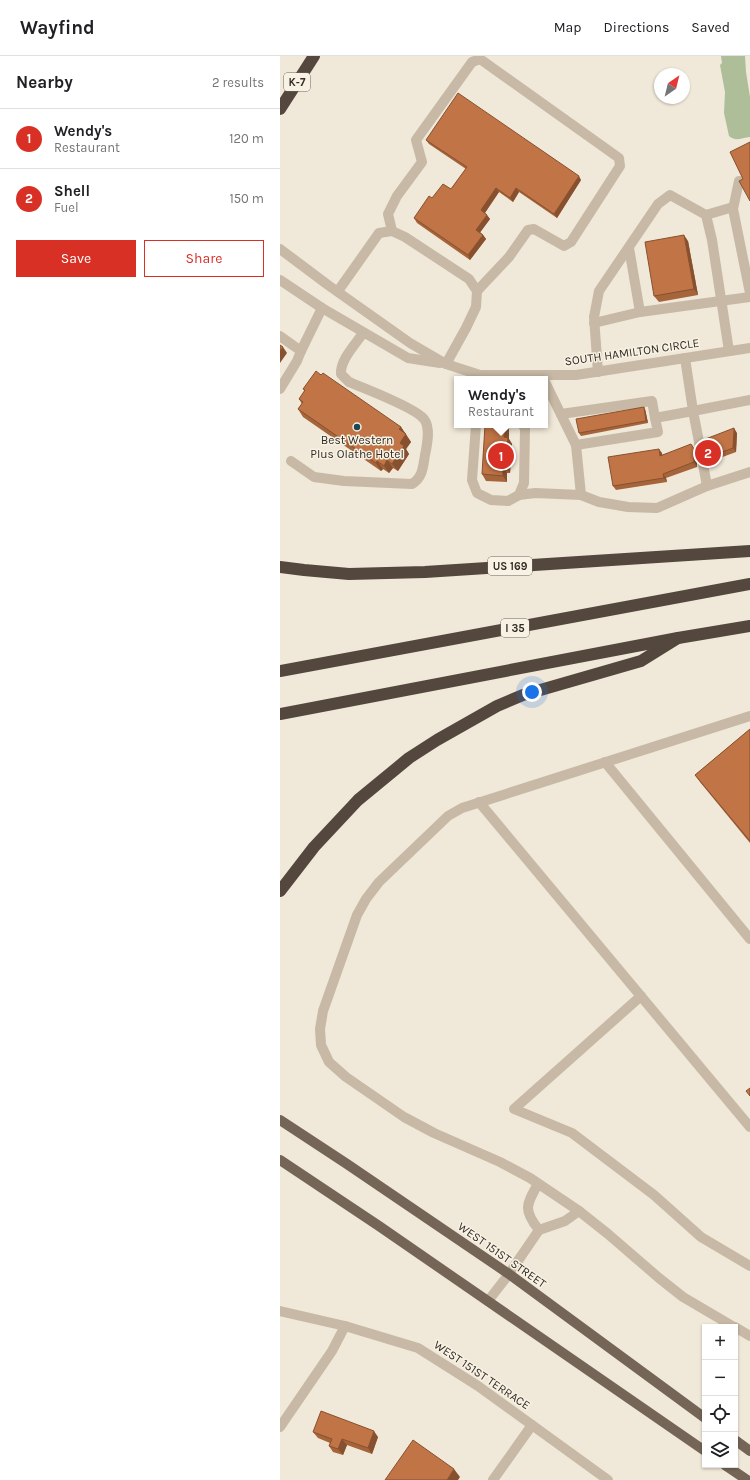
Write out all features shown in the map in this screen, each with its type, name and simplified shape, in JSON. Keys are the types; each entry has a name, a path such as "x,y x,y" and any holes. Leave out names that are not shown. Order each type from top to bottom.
{"highway":[{"name":"K-7","path":"280,109 314,56"},
{"name":"US 169","path":"280,567 357,574 426,572 750,552"},
{"name":"I 35","path":"280,671 750,584"},
{"path":"280,714 678,638 750,626"},
{"path":"280,891 314,847 358,800 408,758 436,740 497,706 523,695 641,662 678,638"}],"main road":[{"name":"WEST 151ST STREET","path":"280,1120 348,1164 509,1274 702,1416"},
{"path":"280,1160 379,1226 702,1449"},
{"path":"738,1442 750,1451"},
{"path":"729,1468 747,1480"}],"street":[{"path":"392,231 388,214 397,196 422,162 416,140 472,62 480,59 619,158 620,166 572,242 564,246 534,229 528,230 510,257 477,291"},
{"path":"739,181 733,207 750,293"},
{"path":"598,372 594,317 599,290 658,204 670,195 706,215 733,207"},
{"path":"706,215 712,240 730,351"},
{"path":"338,291 379,233 392,231 406,236 469,279 477,291 476,307 446,364"},
{"name":"SOUTH HAMILTON CIRCLE","path":"280,248 410,343 446,364 477,376"},
{"path":"628,248 640,312"},
{"name":"SOUTH HAMILTON CIRCLE","path":"280,280 363,333 408,358 446,364"},
{"path":"594,323 640,312 750,297"},
{"path":"280,389 298,361 301,351 322,308"},
{"path":"291,461 314,476 344,481 412,484 418,480 422,474 428,432 424,419 412,410 349,382 341,374 340,369 363,333"},
{"path":"280,336 301,351"},
{"name":"SOUTH HAMILTON CIRCLE","path":"548,378 750,348"},
{"path":"685,358 700,447"},
{"path":"548,387 576,445 581,495"},
{"path":"655,418 750,400"},
{"path":"561,414 611,411 652,401 658,432 615,434 576,445"},
{"path":"476,428 472,480 477,494 491,500 508,501 519,495 535,493 581,495 599,502 628,507 657,508 707,486 750,472"},
{"path":"519,495 524,483 525,428"},
{"path":"703,464 707,486"},
{"path":"730,1324 683,1297 579,1211 538,1184 500,1162 434,1133 404,1117 346,1077 329,1062 321,1045 320,1029 323,1011 357,915 366,899 379,882 448,816 462,808 479,802 750,716"},
{"path":"604,762 750,938"},
{"path":"479,802 750,1127"},
{"path":"640,996 514,1109 572,1133 654,1195 702,1237 750,1266"},
{"path":"538,1184 528,1203 531,1219 539,1230"},
{"path":"488,1302 539,1230 566,1221 579,1211"},
{"name":"WEST 151ST TERRACE","path":"280,1311 345,1326 418,1348 478,1386 608,1480"},
{"path":"281,1424 332,1351 345,1326"},
{"path":"738,1329 750,1336"},
{"path":"493,1480 532,1425"}],"green space":[{"path":"721,56 745,56 750,97 750,137 736,139 729,136 724,113 725,92 720,65 722,63"}],"building":[{"path":"458,93 579,176 554,214 516,188 510,198 496,188 481,210 487,215 476,230 483,235 468,255 414,218 429,196 432,198 443,184 451,189 467,167 426,140"},
{"path":"750,142 750,201 739,181 743,179 730,152"},
{"path":"684,235 694,289 654,296 645,242"},
{"name":"Best Western Plus Olathe Hotel","path":"316,371 321,375 323,373 401,427 399,429 406,434 400,443 404,446 392,464 387,460 384,466 377,461 376,463 298,409 303,402 299,399 305,390 303,389"},
{"path":"644,407 646,421 579,433 576,419"},
{"path":"485,428 505,428 504,437 508,438 506,467 503,467 503,476 482,474"},
{"path":"734,428 733,448 706,458 702,454 698,453 694,457 694,462 663,474 664,478 613,486 608,457 659,449 660,456 691,444 694,449 699,449 703,445 703,440"},
{"path":"750,729 750,841 695,775"},
{"path":"750,1088 750,1096 746,1091"},
{"path":"321,1411 374,1431 368,1448 342,1439 338,1449 329,1446 332,1439 313,1432"},
{"path":"413,1440 454,1469 447,1480 385,1480"}],"place":[{"name":"Best Western Plus Olathe Hotel","path":"357,427"},
{"name":"Shell","path":"708,453"},
{"name":"Wendy's","path":"501,456"}]}
